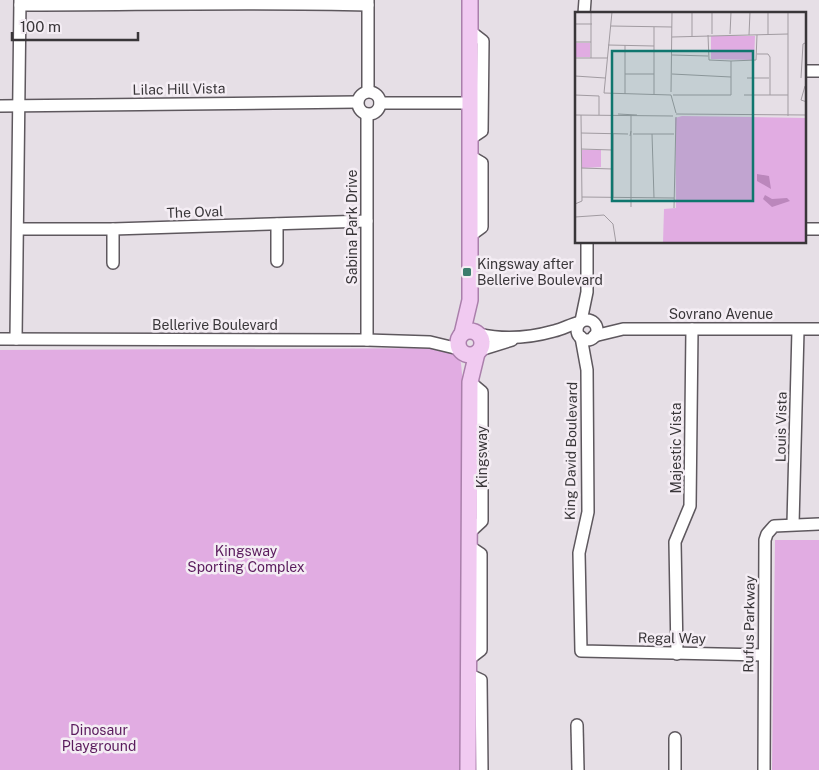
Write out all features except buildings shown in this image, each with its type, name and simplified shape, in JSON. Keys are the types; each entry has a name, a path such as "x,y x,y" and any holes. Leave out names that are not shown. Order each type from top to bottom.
{"main road":[{"name":"Kingsway","path":"468,770 470,380 466,340 470,300 470,0"},
{"name":"Kingsway","path":"466,340 482,344 470,380"}],"street":[{"path":"16,339 20,2 368,2 368,91"},
{"path":"470,31 483,41 482,131 470,139"},
{"path":"806,71 819,71"},
{"path":"368,91 375,93 380,103 377,110 368,114 360,110 357,102 361,94 368,91"},
{"name":"Lilac Hill Vista","path":"0,106 357,102"},
{"path":"380,103 470,103"},
{"name":"Sabina Park Drive","path":"367,340 368,114"},
{"name":"The Oval","path":"18,229 113,229 367,222"},
{"path":"277,224 277,261"},
{"path":"113,229 113,263"},
{"path":"806,229 819,229"},
{"name":"King David Boulevard","path":"581,651 579,552 588,512 587,370 594,330 587,292 587,244"},
{"name":"King David Boulevard","path":"581,322 587,292"},
{"path":"479,352 521,337 555,331 588,320 594,330 587,339 555,331"},
{"path":"580,337 577,329 581,322"},
{"name":"Majestic Vista","path":"676,654 675,542 690,506 692,329"},
{"name":"Sovrano Avenue","path":"594,330 819,329"},
{"name":"Louis Vista","path":"794,524 798,330"},
{"path":"466,340 493,337 521,337"},
{"name":"King David Boulevard","path":"580,337 587,370"},
{"name":"Bellerive Boulevard","path":"0,339 367,340 430,342 466,340"},
{"name":"Rufus Parkway","path":"764,770 765,540 767,534 774,526 819,524"},
{"name":"Regal Way","path":"581,651 764,655"},
{"path":"468,667 481,680 482,770"},
{"path":"577,725 578,770"},
{"path":"675,738 675,770"}],"green space":[{"name":"Kingsway Sporting Complex","path":"455,348 461,363 463,386 462,770 0,770 0,350"},
{"path":"775,540 819,540 819,770 772,770"}],"place":[{"name":"Kingsway after Bellerive Boulevard","path":"467,272"}],"park label":[{"name":"Dinosaur Playground","path":"99,738"}]}
